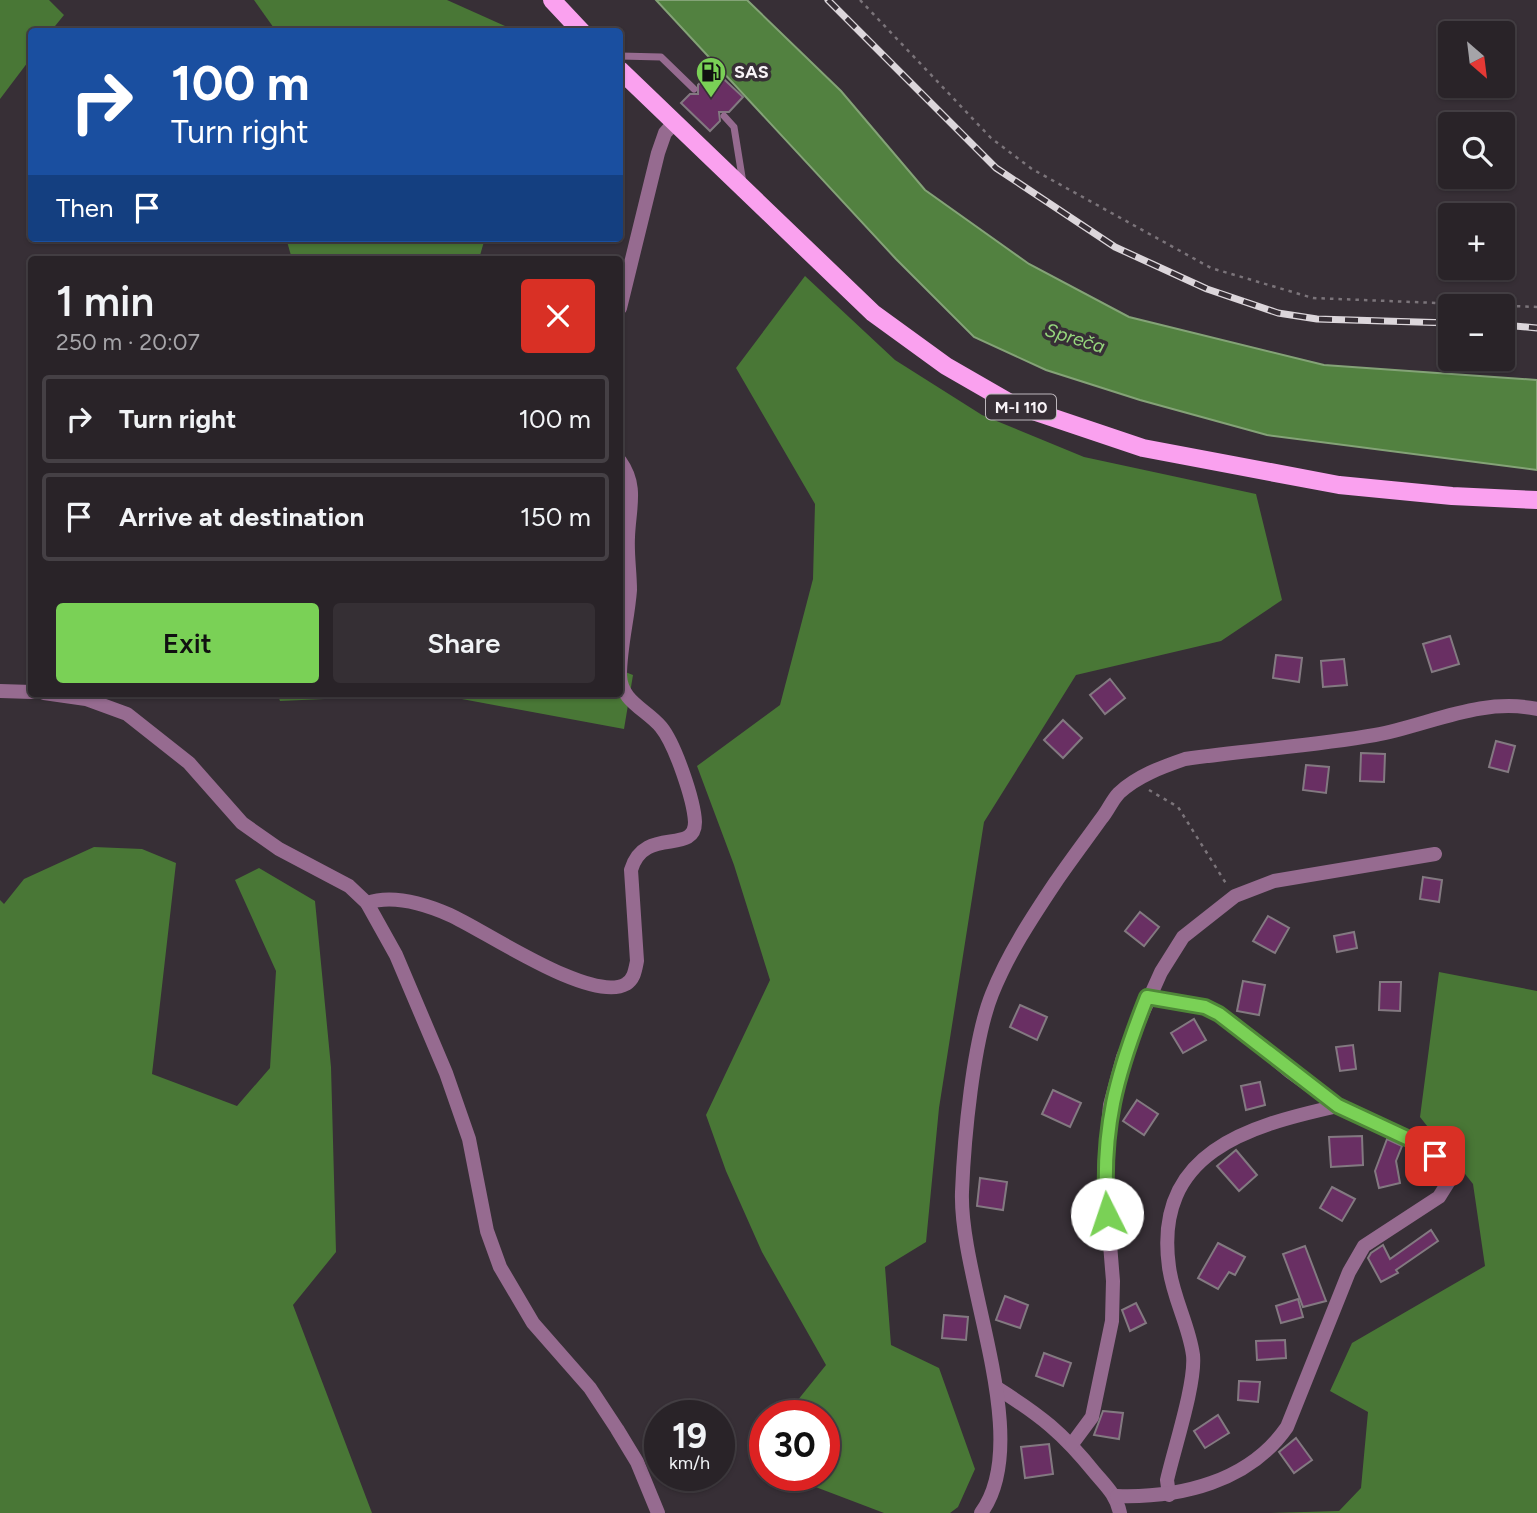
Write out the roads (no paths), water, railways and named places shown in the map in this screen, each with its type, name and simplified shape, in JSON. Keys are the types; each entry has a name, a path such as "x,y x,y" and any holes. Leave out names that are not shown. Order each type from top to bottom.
{"main road":[{"path":"552,0 578,28"},
{"name":"M-I 110","path":"623,73 673,124 873,313 946,366 1012,404 1143,448 1339,485 1452,496 1537,500"}],"street":[{"path":"623,295 658,153 665,133 673,124"},
{"path":"623,467 633,488 628,538 630,589 623,650"},
{"path":"367,903 395,899 450,915 536,962 591,983 617,988 628,983 634,975 637,961 631,870 635,855 645,846 681,841 691,835 695,822 681,768 672,746 660,727 631,702 623,687"},
{"path":"0,691 28,692"},
{"path":"72,697 86,699 127,715 189,763 242,823 279,849 349,886 367,903 396,955 446,1073 469,1139 486,1231 500,1267 533,1323 590,1388 617,1429 637,1462 658,1513"},
{"path":"981,1513 997,1488 997,1388 970,1262 962,1195 973,1089 983,1028 991,996 1017,941 1118,794 1133,783 1185,759 1379,734 1476,709 1509,705 1537,709"},
{"path":"1072,1444 1092,1417 1112,1321 1113,1281 1104,1170 1110,1105 1123,1057 1147,997 1183,937 1235,896 1274,881 1435,854"},
{"path":"1117,1496 1169,1495 1192,1490 1231,1474 1260,1458 1275,1444 1287,1427 1349,1272 1364,1246 1439,1197 1449,1181 1424,1146 1338,1106 1289,1071 1232,1022 1205,1007 1147,997"},
{"path":"1169,1495 1167,1480 1193,1357 1175,1296 1167,1251 1167,1222 1177,1193 1192,1169 1211,1153 1262,1125 1291,1115 1338,1106"},
{"path":"997,1388 1047,1420 1072,1444 1117,1496 1121,1513"}],"lane":[{"path":"623,56 661,57 694,89"},
{"path":"724,116 734,127 744,191"}],"water":[{"name":"Spreča","path":"656,0 747,0 841,91 925,190 1029,264 1129,317 1324,365 1537,380 1537,470 1267,435 1140,400 1046,370 974,337 896,259"}],"railway":[{"path":"828,0 996,168 1115,247 1207,289 1278,313 1317,319 1438,323"},
{"path":"1515,326 1537,328"}],"place":[{"name":"SAS","path":"711,99"}]}
